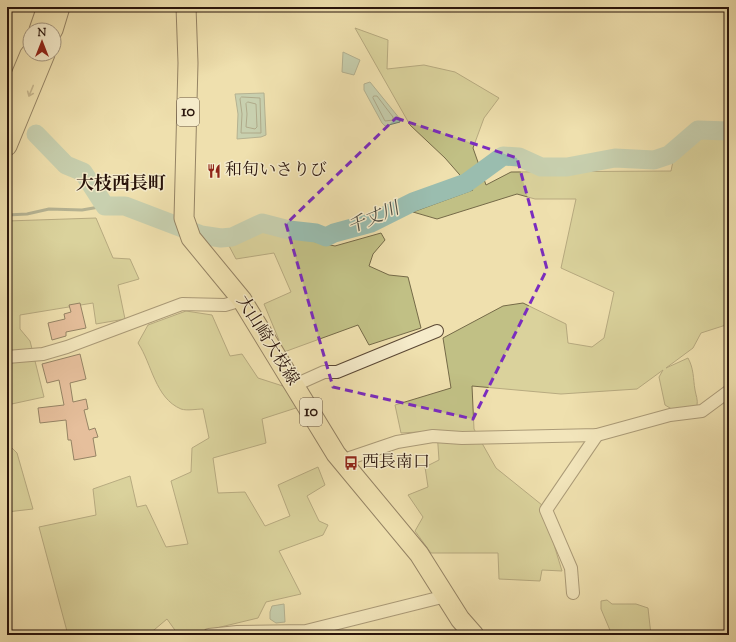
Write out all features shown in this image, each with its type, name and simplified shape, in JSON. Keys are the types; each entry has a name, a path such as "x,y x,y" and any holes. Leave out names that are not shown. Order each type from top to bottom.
{"main road":[{"path":"42,22 47,7"},
{"path":"55,22 60,7"},
{"name":"大山崎大枝線","path":"186,7 188,63 184,218 191,238 242,300 341,461 419,554 460,620 474,635"},
{"path":"7,109 27,62"},
{"path":"7,146 42,62"}],"street":[{"path":"7,357 43,354 67,347 182,304 225,305 242,300"},
{"path":"295,385 324,372 337,372 437,331"},
{"path":"341,461 397,442 433,436 462,438 597,435 670,415 702,411 729,390"},
{"path":"573,594 571,568 546,510 597,435"},
{"path":"209,635 238,632 306,631 446,596"}],"highlighted area":[{"path":"396,118 517,158 547,269 473,419 333,387 286,224"}],"shaded area":[{"path":"355,28 388,40 387,69 424,65 455,72 499,98 484,118 473,148 486,185 511,172 671,171 673,161 701,136 729,137 729,324 701,333 693,348 666,368 688,358 692,370 697,406 675,411 665,405 659,377 663,370 637,389 561,394 472,386 474,429 496,468 542,505 562,571 542,570 540,581 499,579 498,553 431,553 415,531 423,517 408,495 428,487 425,467 439,460 437,431 401,433 395,405 451,388 443,338 503,306 523,303 566,324 568,343 592,347 604,338 614,292 561,268 576,199 535,199 517,194 437,219 413,212 473,190 445,158 410,125"},
{"path":"96,218 113,258 130,259 139,279 118,285 125,319 96,324 93,303 20,315 20,329 30,341 44,397 7,405 7,221"},
{"path":"261,230 335,246 381,233 385,240 373,254 369,266 389,275 408,277 421,328 369,345 358,325 284,352 264,304 291,292 274,253 236,259 228,244"},
{"path":"186,311 212,315 230,356 242,354 258,378 289,388 299,407 262,419 266,443 213,458 218,493 245,492 265,526 290,516 278,485 318,467 325,485 307,496 319,521 328,525 323,535 279,551 301,594 266,602 258,618 204,631 177,633 167,619 148,635 68,635 39,527 96,515 93,489 130,476 137,507 146,505 166,547 188,544 171,481 191,472 192,448 209,438 203,409 183,410 172,404 165,397 155,380 143,351 138,343 148,325"},
{"path":"7,443 17,453 33,509 7,512"},
{"path":"607,600 612,604 636,604 648,608 651,635 612,635 601,609 601,601"}],"water":[{"path":"343,52 360,60 354,75 342,72"},
{"path":"370,82 400,119 400,122 385,126 382,123 364,90 364,84"},
{"path":"264,93 266,135 261,137 237,139 238,114 235,94"},
{"path":"284,604 285,622 276,623 270,619 272,606"}],"building":[{"path":"80,303 86,328 66,332 66,336 52,340 48,323 65,319 64,314 71,312 69,305"},
{"path":"80,354 86,379 70,383 73,402 86,399 88,409 84,410 89,430 95,428 98,437 93,438 96,456 74,460 71,440 68,440 66,420 40,423 38,408 64,405 59,380 47,383 42,364"}],"waterway":[{"name":"千丈川","path":"36,134 66,165 83,172 105,206 125,206 201,235 221,238 232,237 262,223 289,230 316,233 326,237 334,233 371,223 413,202 466,183 503,156 519,157 541,167 567,167 615,158 654,160 669,155 698,130 729,131"},
{"path":"7,215 27,214 49,209 82,210 105,206"}],"place":[{"name":"和旬いさりび","path":"214,171"},
{"name":"西長南口","path":"351,463"}],"district":[{"name":"大枝西長町","path":"121,185"}]}
